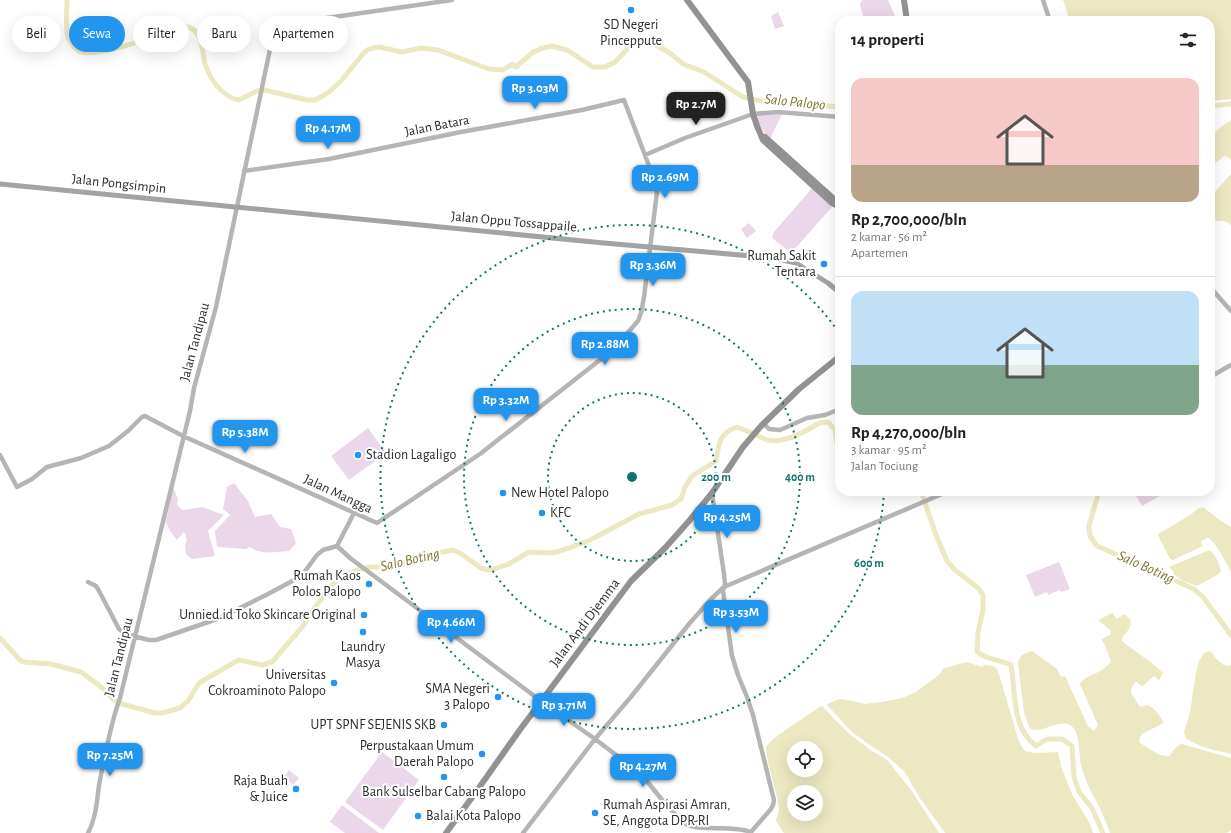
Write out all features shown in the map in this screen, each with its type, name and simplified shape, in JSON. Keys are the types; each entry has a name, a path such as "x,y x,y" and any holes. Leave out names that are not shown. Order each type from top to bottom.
{"highway":[{"path":"687,0 746,80 754,117 767,139 806,177 835,200"},
{"path":"904,0 906,16"},
{"path":"760,426 798,389 835,360"},
{"name":"Jalan Andi Djemma","path":"447,833 488,782 542,702 632,582 689,521 712,493 750,437 760,426"}],"main road":[{"name":"Jalan Pongsimpin","path":"0,184 236,208"},
{"name":"Jalan Oppu Tossappaile","path":"236,208 774,258 796,263 835,289"}],"street":[{"name":"Jalan Tandipau","path":"88,833 94,819 114,715 120,698 135,637 190,411 194,388 216,307 261,86 273,35 285,24 452,0"},
{"path":"1043,0 1048,16"},
{"name":"Jalan Batara","path":"244,171 329,159 461,132 582,110 624,100 651,171 657,192 650,247"},
{"path":"645,155 686,138 754,117 778,112 835,117"},
{"name":"Jalan Mangga","path":"0,455 17,486 32,478 47,467 81,458 108,446 128,431 143,416 147,416 183,436 354,513 378,522 480,454 610,352 638,321 643,304 650,247"},
{"path":"1215,293 1231,311"},
{"path":"1215,373 1231,365"},
{"path":"760,426 771,430 778,430 807,418 825,415 835,411"},
{"path":"337,546 370,574 434,620 542,702 595,739 645,778 663,801 685,824 698,827 733,828 751,832 771,809 774,800 753,715 732,656 723,594 724,574 712,493"},
{"path":"523,833 595,739 689,624 724,587 938,496"},
{"path":"88,582 96,586 122,632 135,637 156,640 190,627 220,618 296,579 305,572 320,553 326,549 337,546 354,513"}],"shaded area":[{"path":"862,0 888,0 895,16 863,16 860,4"},
{"path":"1063,0 1231,0 1231,99 1215,101 1215,16 1068,16"},
{"path":"778,12 784,26 775,29 771,16"},
{"path":"782,114 770,139 757,120 758,115"},
{"path":"1231,120 1231,160 1224,156 1215,164 1215,132"},
{"path":"1231,174 1231,225 1225,221 1215,221 1215,192"},
{"path":"812,188 832,207 791,253 772,238 774,232"},
{"path":"749,223 756,231 747,238 741,229"},
{"path":"368,428 386,453 349,480 331,456"},
{"path":"234,483 248,501 255,517 271,514 280,527 291,529 296,543 289,551 263,552 254,550 250,547 246,549 217,547 215,531 230,515 223,509 227,487"},
{"path":"173,487 178,499 177,504 183,510 202,507 224,515 208,531 215,556 192,559 186,554 185,546 187,539 184,532 177,540 170,531 166,522"},
{"path":"1136,496 1160,496 1142,506"},
{"path":"1203,507 1231,527 1231,572 1210,539 1207,538 1201,541 1203,546 1173,560 1170,559 1158,535 1199,508"},
{"path":"1209,550 1215,556 1221,571 1219,574 1197,586 1183,581 1173,574 1174,572 1169,567"},
{"path":"1059,562 1070,589 1061,592 1060,590 1048,595 1047,592 1035,597 1026,575"},
{"path":"1112,613 1117,619 1124,614 1131,621 1128,631 1123,636 1122,640 1124,643 1152,663 1163,673 1159,680 1154,676 1143,686 1135,682 1131,690 1132,695 1140,707 1148,705 1155,710 1163,721 1162,724 1142,734 1139,742 1154,752 1166,756 1170,756 1175,748 1182,744 1231,758 1231,830 1227,833 1110,833 1083,771 1080,760 1078,737 1074,728 1065,723 1037,730 1029,727 1024,712 1018,664 1021,656 1032,651 1057,669 1061,677 1065,676 1088,726 1094,731 1098,725 1080,684 1086,678 1104,668 1111,661 1102,639 1111,634 1111,631 1098,620"},
{"path":"1210,651 1222,664 1228,666 1231,665 1231,754 1200,746 1185,737 1184,732 1190,712 1199,661 1204,653"},
{"path":"967,662 982,667 984,665 996,668 1019,742 1025,751 1035,753 1058,752 1061,766 1073,796 1090,824 1093,833 945,833 919,797 905,772 888,757 852,732 827,704 840,699 864,704 902,698 916,692 940,674 943,669"},
{"path":"822,706 847,732 873,752 887,760 911,790 939,833 784,833 776,821 779,809 768,763 766,747 782,732"},
{"path":"382,752 419,780 383,830 345,802"},
{"path":"289,770 299,778 293,785 284,777"},
{"path":"342,805 379,833 345,833 330,822"}],"waterway":[{"name":"Salo Palopo","path":"67,0 66,23 68,37 75,48 86,53 105,51 138,42 170,28 180,26 193,29 197,33 201,42 205,64 213,81 227,95 239,100 257,91 265,90 307,100 315,100 329,92 342,80 367,50 379,47 402,52 421,48 438,50 489,69 503,70 512,64 516,67 532,53 552,46 567,50 593,67 605,67 615,62 634,42 645,39 670,53 683,64 704,72 743,97 761,101 835,107"},
{"name":"Salo Palopo","path":"1215,106 1231,104"},
{"name":"Salo Boting","path":"0,638 21,661 51,664 81,672 101,687 114,700 122,704 155,713 162,713 180,708 188,701 199,683 239,660 262,665 272,662 303,626 334,583 357,570 371,567 395,567 437,553 453,550 460,553 481,568 488,570 509,564 527,553 553,553 590,540 639,514 672,505 681,499 685,487 692,476 716,461 719,444 723,436 731,429 737,427 767,440 777,441 793,437 819,423 828,422 835,430"},
{"name":"Salo Boting","path":"923,496 936,535 947,561 955,570 978,588 983,595 983,610 978,632 977,651 983,656 1011,665 1018,719 1028,738 1036,746 1047,739 1062,739 1072,746 1074,777 1079,792 1092,808 1103,833"},
{"name":"Salo Boting","path":"1098,496 1089,526 1090,536 1097,546 1194,589 1203,597 1231,635"}],"place":[{"name":"SD Negeri Pinceppute","path":"631,10"},
{"name":"Rumah Sakit Tentara","path":"824,264"},
{"name":"Stadion Lagaligo","path":"358,455"},
{"name":"New Hotel Palopo","path":"503,493"},
{"name":"KFC","path":"542,513"},
{"name":"Rumah Kaos Polos Palopo","path":"369,584"},
{"name":"Unnied.id Toko Skincare Original","path":"364,615"},
{"name":"Laundry Masya","path":"363,632"},
{"name":"Universitas Cokroaminoto Palopo","path":"334,683"},
{"name":"SMA Negeri 3 Palopo","path":"498,697"},
{"name":"UPT SPNF SEJENIS SKB","path":"444,725"},
{"name":"Perpustakaan Umum Daerah Palopo","path":"482,754"},
{"name":"Bank Sulselbar Cabang Palopo","path":"444,777"},
{"name":"Raja Buah & Juice","path":"296,789"},
{"name":"Rumah Aspirasi Amran, SE, Anggota DPR-RI","path":"595,813"},
{"name":"Balai Kota Palopo","path":"418,816"}]}
